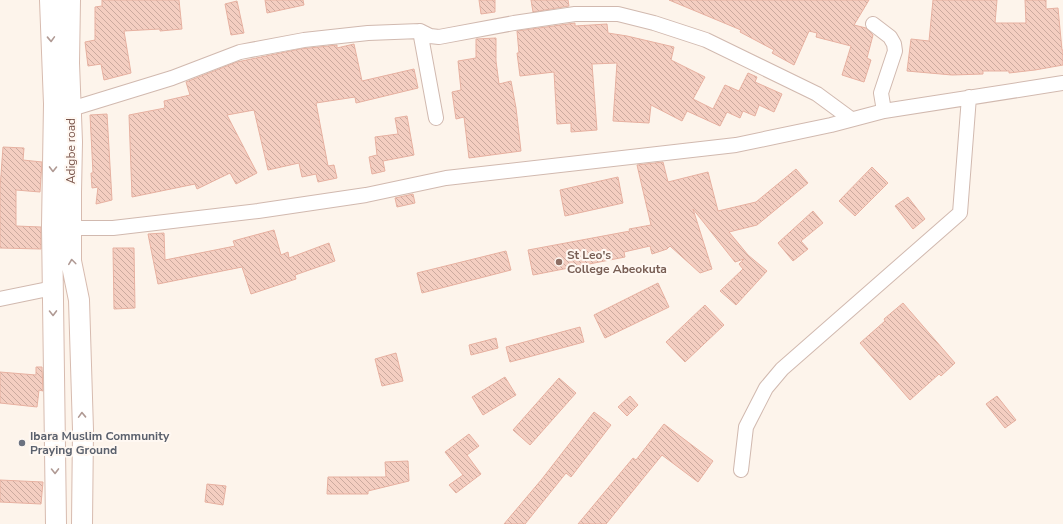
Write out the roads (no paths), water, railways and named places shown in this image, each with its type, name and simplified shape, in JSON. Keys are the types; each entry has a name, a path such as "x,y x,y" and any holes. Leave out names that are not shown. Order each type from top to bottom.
{"main road":[{"path":"50,0 54,104 53,288 56,524"},
{"name":"Adigbe road","path":"70,0 69,63 72,142 71,261 79,300 82,430 82,524"}],"street":[{"path":"71,109 172,78 240,52 304,40 368,33 420,31 430,36 439,37 514,22 567,15 618,14 654,23 706,40 818,94 851,119"},
{"path":"873,24 890,37 894,44 895,51 881,93 884,111"},
{"path":"420,31 436,118"},
{"path":"71,228 113,228 258,211 366,195 446,178 736,145 831,125 884,111 1063,83"},
{"path":"740,470 746,427 770,383 782,369 960,213 969,98"},
{"path":"0,299 53,288"}],"place":[{"name":"St Leo's College Abeokuta","path":"559,262"},
{"name":"Ibara Muslim Community Praying Ground","path":"22,443"}]}
